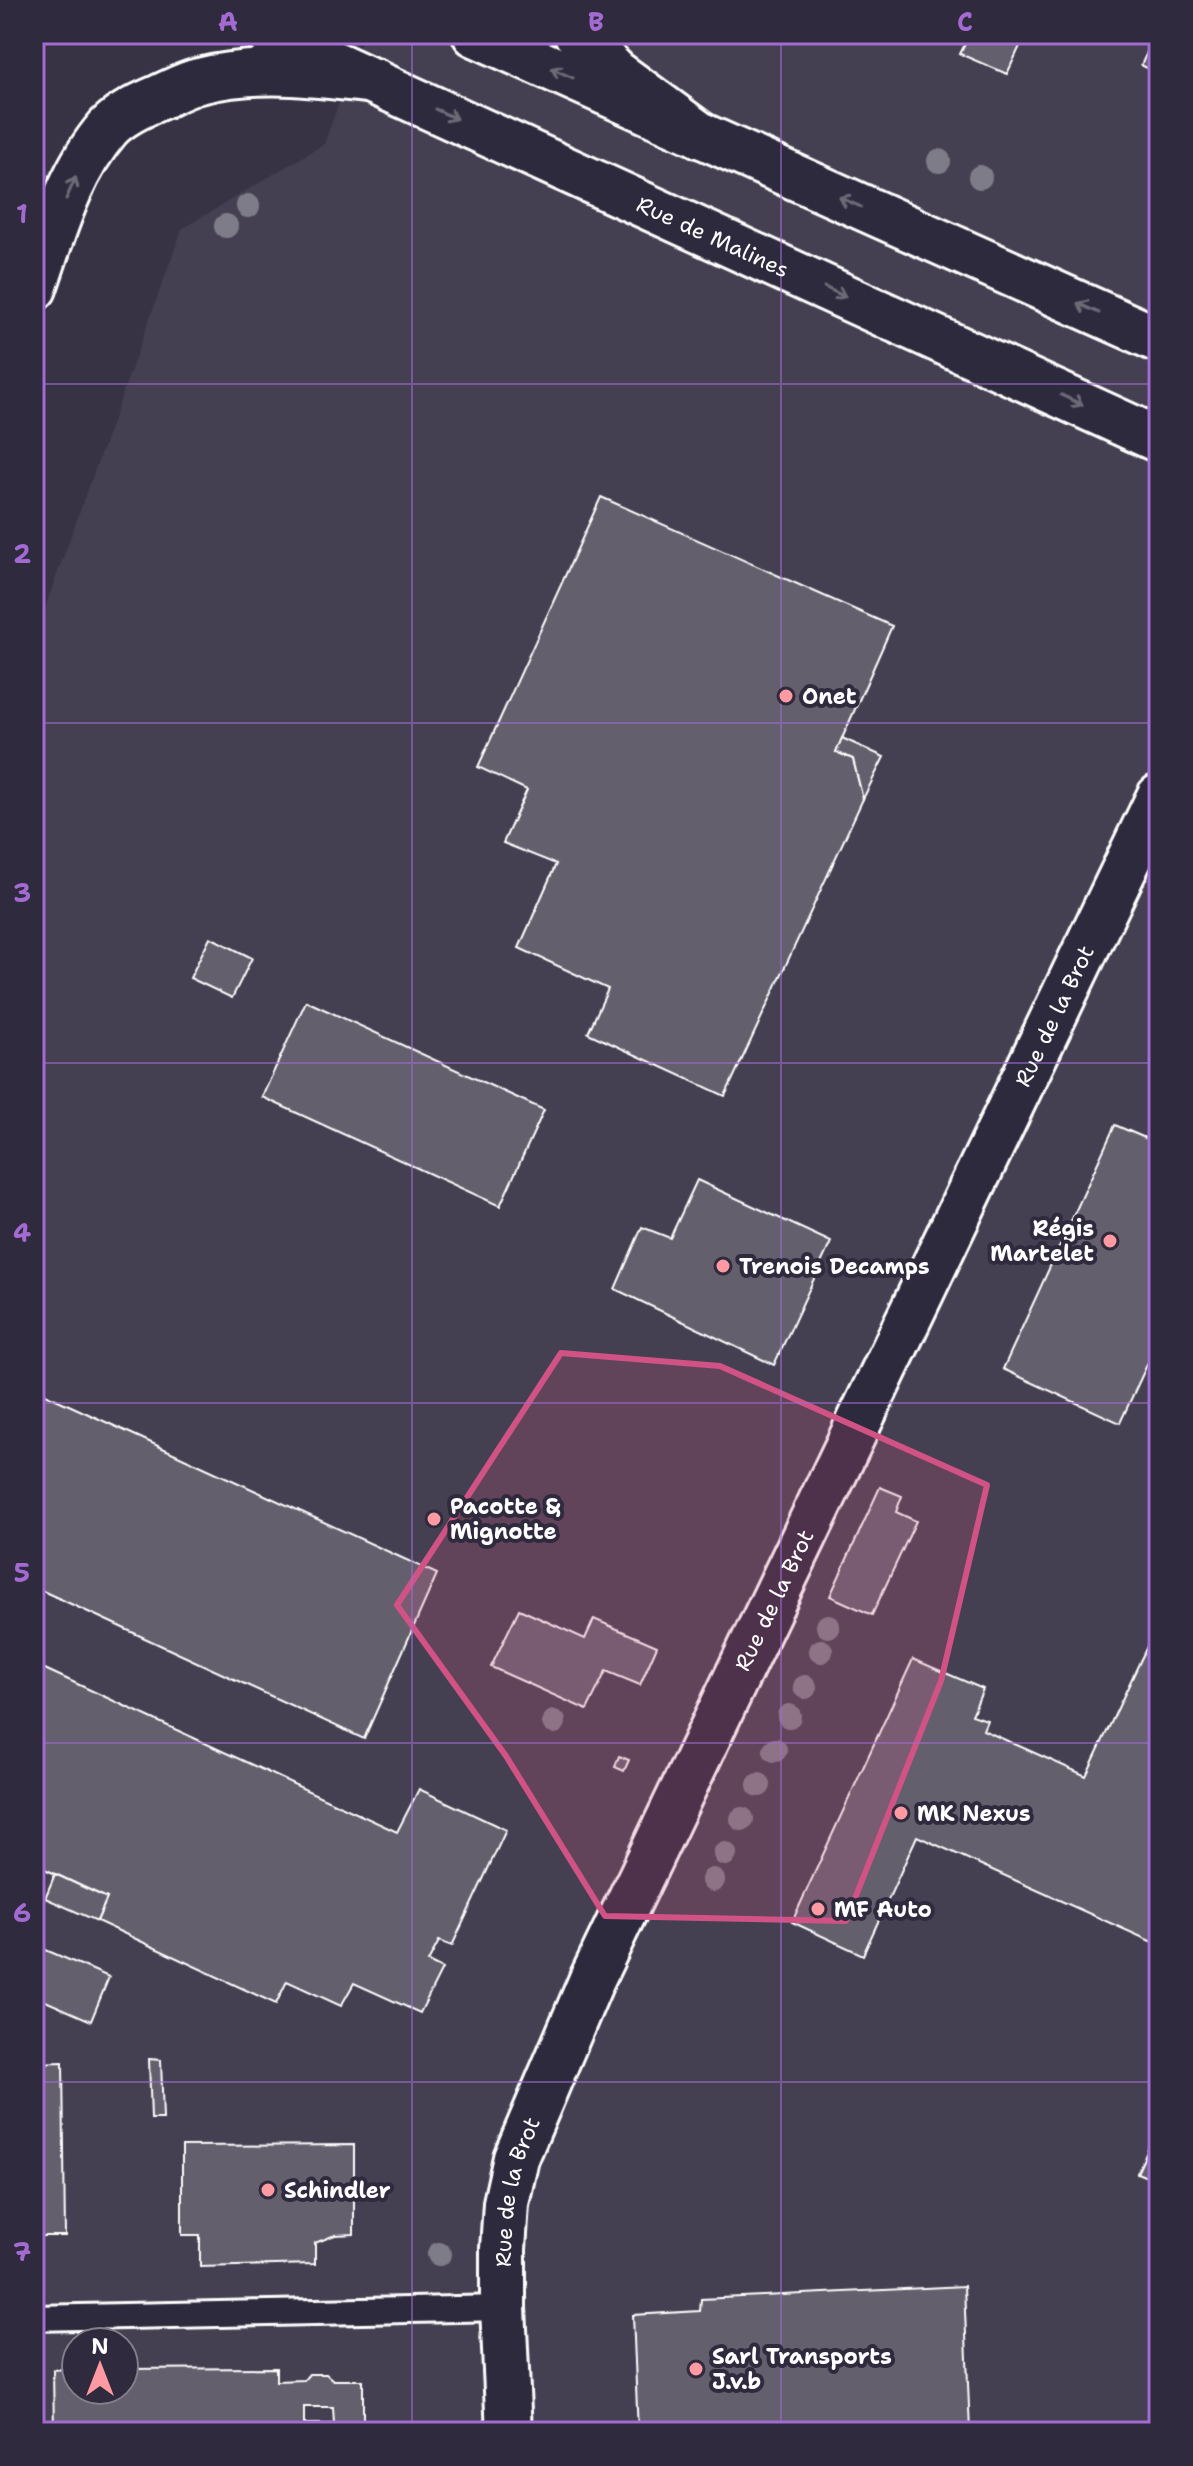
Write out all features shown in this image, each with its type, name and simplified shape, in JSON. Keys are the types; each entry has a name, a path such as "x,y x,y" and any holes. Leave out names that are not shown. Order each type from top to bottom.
{"main road":[{"name":"Rue de Malines","path":"269,34 1159,440"},
{"path":"475,34 1159,340"},
{"path":"577,34 616,73 702,136"},
{"path":"34,288 57,219 80,168 110,127 143,104 198,81 257,72 303,72 375,81"},
{"name":"Rue de la Brot","path":"509,2432 503,2249 506,2203 516,2158 592,1979 1159,797"}],"lane":[{"path":"34,2318 503,2308"}],"highlighted area":[{"path":"561,1353 720,1366 987,1485 941,1681 846,1921 605,1916 506,1756 397,1605"}],"shaded area":[{"path":"364,34 1159,34 1159,2432 34,2432 34,638 182,229 324,144"}],"building":[{"path":"970,34 998,34 1021,44 1007,74 960,54"},
{"path":"1156,34 1159,34 1159,74 1141,65"},
{"path":"601,497 892,626 836,752 853,759 863,799 725,1096 588,1033 608,989 519,948 556,864 503,843 527,790 478,767"},
{"path":"842,738 884,757 863,799 853,759 836,752"},
{"path":"210,937 252,958 232,998 190,978"},
{"path":"306,1001 544,1110 500,1206 262,1097"},
{"name":"Régis Martelet","path":"1115,1125 1159,1144 1159,1339 1120,1423 1003,1369"},
{"name":"Trenois Decamps","path":"697,1180 831,1242 774,1365 615,1289 642,1227 670,1238"},
{"path":"34,1389 437,1574 364,1739 34,1587"},
{"path":"880,1487 902,1496 896,1512 916,1521 872,1615 830,1596"},
{"path":"519,1609 585,1639 594,1619 657,1646 640,1685 606,1671 587,1710 491,1667"},
{"path":"1159,1621 1159,1945 917,1836 863,1955 792,1922 913,1659 983,1689 972,1715 987,1720 983,1730 1086,1776"},
{"path":"34,1664 397,1832 419,1789 506,1830 452,1946 439,1941 428,1962 442,1969 420,2013 354,1983 341,2006 287,1981 276,2004 97,1921 107,1898 34,1864"},
{"path":"619,1756 629,1760 624,1771 615,1767"},
{"path":"55,1874 107,1898 97,1921 45,1898"},
{"path":"34,1945 109,1977 91,2021 34,1996"},
{"path":"149,2059 161,2060 163,2119 151,2119"},
{"path":"63,2062 65,2236 34,2236 34,2063"},
{"path":"1159,2126 1159,2182 1137,2173"},
{"name":"Schindler","path":"354,2145 354,2234 335,2235 315,2243 315,2264 200,2267 200,2235 182,2235 182,2146"},
{"path":"964,2286 970,2432 638,2432 633,2315 700,2311 701,2299"},
{"path":"276,2368 276,2381 304,2380 309,2374 326,2374 333,2380 363,2380 363,2432 54,2432 53,2370 60,2369 60,2406 140,2406 140,2369","holes":["304,2407 333,2407 334,2424 304,2424"]}],"place":[{"name":"Onet","path":"786,696"},
{"name":"Régis Martelet","path":"1110,1241"},
{"name":"Trenois Decamps","path":"723,1266"},
{"name":"Pacotte & Mignotte","path":"434,1519"},
{"name":"MK Nexus","path":"901,1813"},
{"name":"MF Auto","path":"818,1909"},
{"name":"Schindler","path":"268,2190"},
{"name":"Sarl Transports J.v.b","path":"696,2369"}]}
